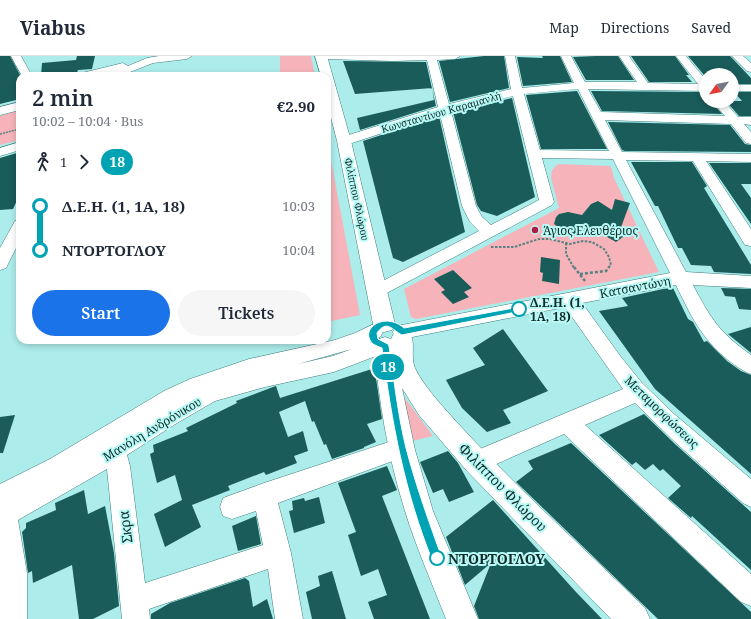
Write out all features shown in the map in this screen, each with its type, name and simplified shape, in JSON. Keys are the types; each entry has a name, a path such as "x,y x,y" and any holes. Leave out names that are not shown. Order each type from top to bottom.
{"main road":[{"name":"Φιλίππου Φλώρου","path":"321,56 326,72"},
{"name":"Φιλίππου Φλώρου","path":"331,91 344,141 388,336 401,359 408,379 428,408 476,462 634,619"},
{"path":"388,336 394,413 413,492 426,532 462,619"}],"street":[{"path":"16,56 25,72"},
{"path":"99,72 144,61 187,56"},
{"path":"326,56 455,56"},
{"path":"377,291 547,202 517,91 510,56"},
{"path":"566,56 706,327 725,346 751,366"},
{"path":"624,56 645,86"},
{"path":"681,56 699,79"},
{"path":"737,56 751,69"},
{"path":"431,57 469,206 475,219 489,232"},
{"path":"120,72 144,61"},
{"path":"95,72 98,62"},
{"name":"Κωνσταντίνου Καραμανλή","path":"344,141 483,98 517,91 582,85 699,88"},
{"path":"739,88 751,88"},
{"path":"0,111 16,107"},
{"path":"724,108 751,140"},
{"path":"598,116 751,121"},
{"path":"0,152 16,147"},
{"path":"534,154 751,158"},
{"path":"697,157 751,241"},
{"path":"0,263 16,232"},
{"name":"Κατσαντώνη","path":"388,336 682,278 751,282"},
{"name":"Μεταμορφώσεως","path":"570,300 621,372 639,392 751,495"},
{"name":"Μανόλη Ανδρόνικου","path":"2,509 86,469 110,444 210,394 265,379 334,364 388,336"},
{"path":"476,462 639,392"},
{"path":"567,423 751,592"},
{"name":"Σκρα","path":"110,444 118,466 135,610"},
{"path":"232,507 402,448"},
{"path":"264,495 278,553 289,619"},
{"path":"2,509 14,573 13,619"},
{"path":"135,610 278,553"}],"path":[{"path":"0,134 16,130"},
{"path":"473,240 487,246 500,247 514,247 550,238 570,244 583,241 592,242 604,248 610,257 611,265 606,271 580,274 570,264 565,254 566,243"}],"shaded area":[{"path":"280,56 311,56 314,72 280,72"},
{"path":"16,111 16,141 0,145 0,116"},
{"path":"331,160 360,315 331,321"},
{"path":"558,164 610,166 614,178 659,272 416,319 411,317 404,289 559,208 551,178 552,170"},
{"path":"396,386 433,436 408,442"}],"building":[{"path":"0,56 10,56 18,72 16,72 16,100 0,104"},
{"path":"77,56 95,56 92,69 78,70 77,72 41,72 42,63 76,60"},
{"path":"484,56 504,56 509,88 450,102 439,61"},
{"path":"542,56 560,56 572,82 523,86 517,57 543,58"},
{"path":"618,56 634,80 586,80 573,57"},
{"path":"631,56 675,56 689,75 686,75 692,82 649,82"},
{"path":"688,56 730,56 751,78 751,84 739,84 739,68 699,69"},
{"path":"343,61 426,62 432,88 355,94"},
{"path":"432,90 436,106 360,130 357,118 434,100"},
{"path":"577,91 607,149 541,149 526,95"},
{"path":"591,91 699,92 699,108 717,108 722,114 602,111"},
{"path":"739,92 751,92 751,116 739,116 732,108 739,108 739,101 742,101 739,98"},
{"path":"512,98 535,197 497,216 481,211 477,205 453,112"},
{"path":"439,116 465,232 403,262 393,258 363,141"},
{"path":"608,122 730,125 745,144 751,145 751,152 625,151 622,150"},
{"path":"16,153 16,203 13,209 0,210 0,158"},
{"path":"631,162 692,162 707,186 704,188 751,265 751,274 714,272 711,266 691,265 682,248 678,248 658,206 655,206"},
{"path":"709,163 751,163 751,184 741,184 751,198 751,224"},
{"path":"615,199 630,203 620,230 627,234 616,242 593,229 586,233 574,234 562,230 554,224 556,217 559,214 568,212 582,215 591,204 598,201 612,210"},
{"path":"541,257 560,260 559,284 542,281 543,273 540,272"},
{"path":"453,270 472,288 464,292 469,297 453,304 441,292 445,290 434,279"},
{"path":"673,288 688,319 693,322 704,342 707,341 727,361 741,371 751,375 751,474 655,389 599,311 628,306 622,298"},
{"path":"721,288 751,289 751,310 739,309 735,297 725,296"},
{"path":"751,327 751,353 728,334"},
{"path":"503,329 548,391 503,410 511,423 487,432 462,408 446,380 485,365 473,348"},
{"path":"372,369 376,378 382,419 367,424 376,442 364,448 332,459 326,444 324,445 314,421 312,422 305,401 279,412 288,437 303,431 308,451 294,456 297,463 266,475 264,472 228,486 230,490 192,505 201,527 165,547 154,514 182,500 175,475 157,483 150,454 154,452 153,445 188,431 186,428 237,403 236,401 273,387 276,386 280,398"},
{"path":"644,414 751,512 751,570 692,516 691,518 668,498 681,486 663,469 660,471 653,464 645,470 636,462 632,465 599,435"},
{"path":"15,415 3,453 0,453 0,417"},
{"path":"571,443 751,612 751,619 658,619 516,482 533,469 528,461"},
{"path":"448,451 458,463 474,492 449,502 443,489 433,493 420,462"},
{"path":"387,466 397,490 382,496 430,619 374,619 368,602 387,595 378,569 361,576 348,535 356,532 338,483"},
{"path":"84,490 88,514 105,506 114,553 119,606 93,619 79,619 72,565 33,583 32,571 28,573 22,532 26,528 26,523 56,510 55,503"},
{"path":"319,497 325,523 294,533 289,511 293,510 292,501 304,498 305,501"},
{"path":"493,500 602,619 479,619 474,606 491,563 465,585 446,537"},
{"path":"256,516 261,544 238,551 232,526"},
{"path":"332,571 346,619 312,619 306,592 320,586 318,576"},
{"path":"245,578 249,581 253,607 267,599 273,619 151,619 151,614 170,603"}],"bus line":[{"name":"18","path":"437,558 419,511 402,448 394,413 385,346 378,344 374,339 373,332 380,324 385,323 395,325 400,328 402,332 519,309"}],"place":[{"name":"Άγιος Ελευθέριος","path":"535,230"},
{"name":"Δ.Ε.Η. (1, 1Α, 18)","path":"519,309"},
{"name":"ΝΤΟΡΤΟΓΛΟΥ","path":"437,558"}]}
